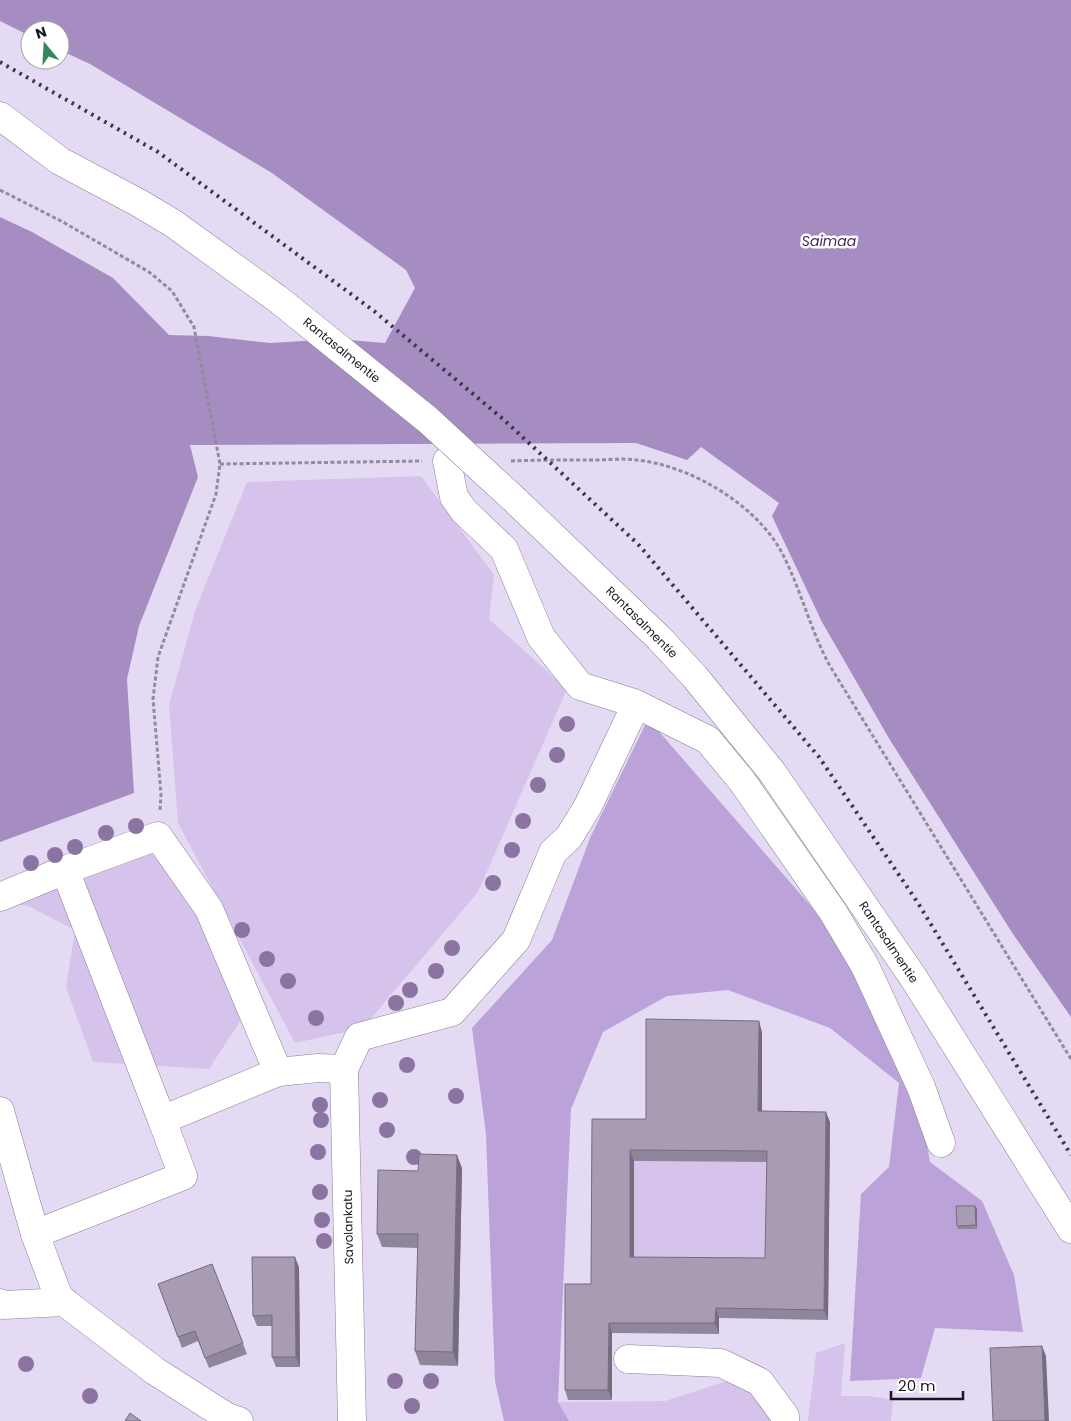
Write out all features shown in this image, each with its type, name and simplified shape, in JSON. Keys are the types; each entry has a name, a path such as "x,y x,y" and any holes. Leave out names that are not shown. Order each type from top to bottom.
{"main road":[{"name":"Rantasalmentie","path":"0,116 60,161"},
{"name":"Rantasalmentie","path":"0,139 60,161 139,203 174,224 279,300 428,420 659,638 695,677 772,772 913,977 1071,1229"},
{"path":"448,461 454,498 464,511 504,548 541,637 580,686 634,703 708,740 742,781 833,912 865,966 921,1087 941,1143"},
{"name":"Savolankatu","path":"352,1421 344,1069 359,1037 452,1012 516,940 553,852 569,837 588,806 632,713"},
{"path":"0,897 65,870 158,836 209,909 278,1072"},
{"path":"35,1234 183,1176 65,870"},
{"path":"162,1120 278,1072 318,1068 344,1069"},
{"path":"0,1111 35,1234 59,1298 155,1371 227,1417 239,1421"},
{"path":"0,1303 4,1305 65,1302"},
{"path":"628,1359 721,1363 760,1382 785,1416 785,1421"}],"path":[{"path":"0,190 63,222 149,272 172,291 194,327 220,464 216,494 158,658 153,700 161,794 158,836"},
{"path":"507,461 637,460 674,469 706,482 740,504 763,525 782,553 819,647 1071,1058"},
{"path":"220,464 448,461"}],"shaded area":[{"path":"421,476 494,575 489,619 567,689 478,892 363,1028 295,1043 178,823 169,705 196,608 247,482"},
{"path":"648,719 836,935 919,1102 930,1162 982,1201 1014,1275 1023,1332 935,1328 921,1378 850,1381 861,1194 889,1167 899,1083 830,1028 728,990 667,996 603,1032 571,1109 558,1402 569,1421 504,1421 495,1381 486,1134 472,1028 552,940 590,838"},
{"path":"121,834 166,864 210,935 244,1015 209,1069 93,1062 66,987 75,930 28,906 0,902 0,885"},
{"path":"634,1161 771,1162 769,1269 634,1268"},
{"path":"845,1343 841,1396 870,1396 893,1400 891,1421 808,1421 816,1353"},
{"path":"733,1379 753,1389 777,1421 569,1421 558,1402 665,1401"}],"water":[{"name":"Saimaa","path":"0,0 1071,0 1071,1017 1013,934 890,740 822,622 772,516 779,503 701,447 687,460 636,443 190,445 198,477 139,626 127,679 134,793 0,842 0,217 32,232 113,278 169,335 208,336 270,343 337,339 385,343 415,288 406,270 272,173 90,64 70,55 70,20 20,20 20,31 0,21"}],"building":[{"path":"646,1019 759,1021 758,1111 826,1112 824,1310 716,1308 715,1323 609,1323 608,1390 565,1390 565,1284 591,1284 592,1119 646,1119","holes":["630,1150 767,1151 765,1258 630,1257"]},
{"path":"419,1154 457,1155 453,1352 415,1351 418,1234 377,1234 378,1170 418,1171"},
{"path":"956,1206 975,1206 976,1225 957,1226"},
{"path":"252,1257 295,1257 296,1357 272,1357 272,1315 253,1316"},
{"path":"212,1264 243,1343 205,1358 195,1331 178,1337 158,1284"},
{"path":"1042,1346 1045,1421 993,1421 990,1348"},
{"path":"130,1413 141,1421 125,1421"}],"railway":[{"path":"0,62 158,152 374,311 503,419 638,544 819,757 918,903 1071,1155"}]}
